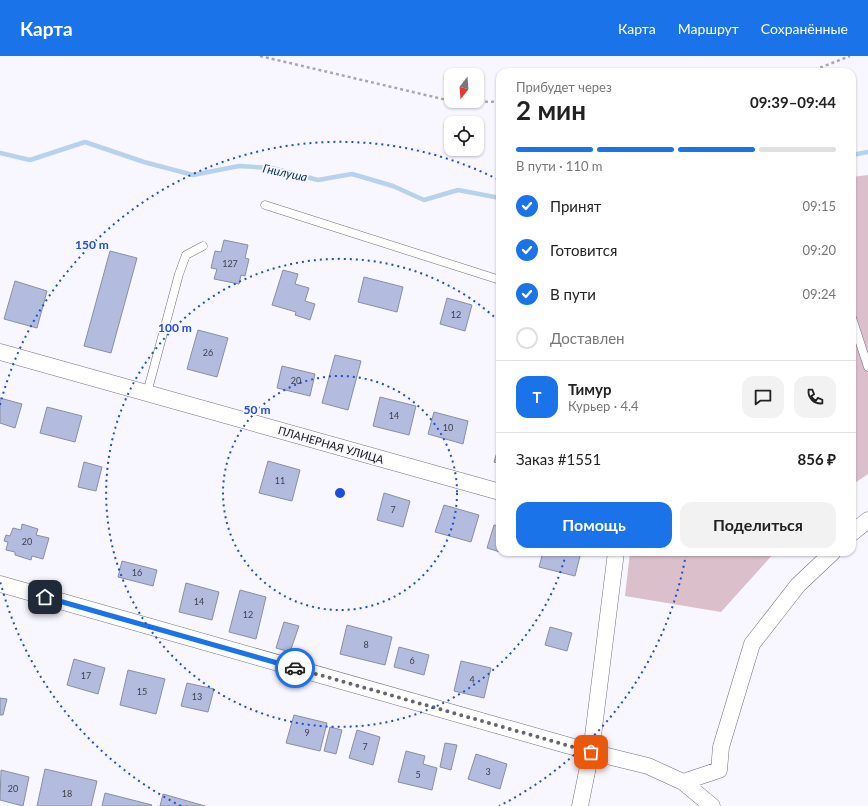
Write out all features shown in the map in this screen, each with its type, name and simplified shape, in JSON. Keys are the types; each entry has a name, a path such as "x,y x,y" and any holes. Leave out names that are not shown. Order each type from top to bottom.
{"street":[{"name":"ПЛАНЕРНАЯ УЛИЦА","path":"0,352 496,491"},
{"path":"856,530 868,520"},
{"path":"580,806 591,752 616,556"},
{"path":"683,782 719,770 721,748 752,644 798,585 827,556"},
{"path":"0,584 591,752 648,766 683,782 712,806"}],"lane":[{"path":"266,205 496,279"},
{"path":"147,393 179,274 186,255 203,246"},
{"path":"856,330 868,367"}],"path":[{"path":"260,56 444,98"},
{"path":"819,68 850,56"},
{"path":"484,102 496,102"}],"shaded area":[{"path":"868,175 868,474 856,482 856,176"},
{"path":"630,556 771,556 721,612 625,596"}],"building":[{"path":"224,240 248,245 245,258 249,259 245,276 241,275 239,284 214,279 217,269 211,268 215,251 221,252"},
{"path":"110,251 137,258 111,353 84,346"},
{"path":"283,270 298,274 295,284 309,288 305,301 315,304 310,320 295,315 296,312 272,305"},
{"path":"364,277 403,287 397,312 358,302"},
{"path":"15,281 47,291 37,328 4,319"},
{"path":"447,298 472,305 465,331 440,324"},
{"path":"198,330 228,338 217,377 187,369"},
{"path":"335,355 361,361 348,410 322,403"},
{"path":"282,366 315,374 310,396 277,388"},
{"path":"380,397 416,406 409,435 373,426"},
{"path":"0,398 22,404 15,428 0,423"},
{"path":"47,407 82,416 75,442 40,433"},
{"path":"434,412 468,421 463,444 428,434"},
{"path":"268,461 300,470 292,501 259,493"},
{"path":"84,462 102,467 96,491 78,487"},
{"path":"384,493 410,501 403,527 377,520"},
{"path":"444,505 479,515 471,542 435,532"},
{"path":"22,524 38,529 36,535 49,538 43,559 32,556 31,560 15,555 15,552 6,550 8,542 4,541 6,535 10,536 13,528 21,530"},
{"path":"494,525 496,525 496,551 487,548"},
{"path":"542,556 580,556 575,576 539,567"},
{"path":"122,561 157,570 153,586 118,577"},
{"path":"186,583 219,592 212,620 179,612"},
{"path":"240,590 266,597 256,639 229,632"},
{"path":"284,622 299,626 290,652 276,648"},
{"path":"347,625 392,637 385,665 340,654"},
{"path":"550,627 572,633 567,651 545,645"},
{"path":"399,647 429,655 424,675 394,667"},
{"path":"74,659 105,668 98,694 67,685"},
{"path":"461,661 491,668 484,698 454,691"},
{"path":"128,670 165,679 156,714 120,705"},
{"path":"187,683 214,689 208,712 181,706"},
{"path":"0,698 7,699 3,715 0,715"},
{"path":"294,715 327,723 320,751 286,743"},
{"path":"330,727 342,730 336,754 324,751"},
{"path":"357,730 380,737 373,765 349,758"},
{"path":"445,743 457,745 451,770 440,767"},
{"path":"406,751 425,756 423,764 437,768 432,790 398,782"},
{"path":"476,754 507,764 500,789 468,779"},
{"path":"45,769 97,781 91,806 37,806"},
{"path":"1,770 29,777 23,806 0,800"},
{"path":"105,793 152,805 102,806"},
{"path":"163,794 205,806 160,806"}],"waterway":[{"name":"Гнилуша","path":"0,153 30,160 85,142 144,162 193,175 239,166 272,168 318,180 352,174 393,186 424,200 458,190 496,197"},
{"name":"Гнилуша","path":"856,154 868,152"}],"way so far":[{"path":"295,668 591,752"}],"route":[{"path":"45,597 295,668"}]}
